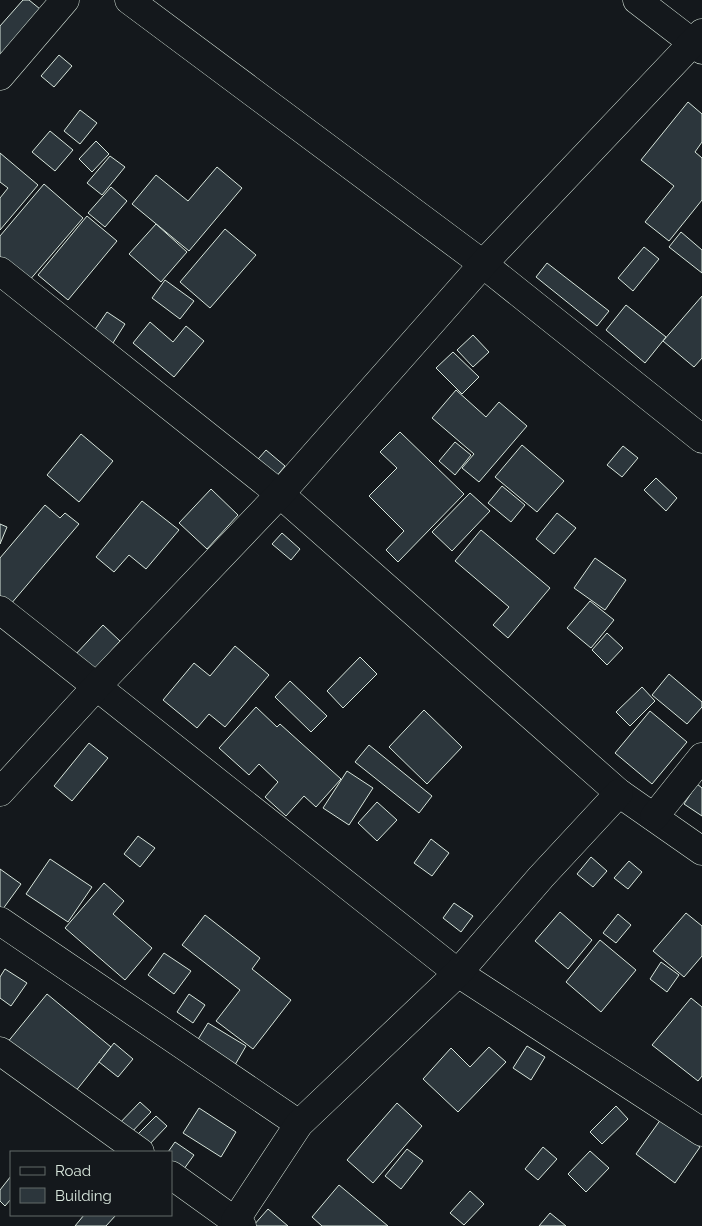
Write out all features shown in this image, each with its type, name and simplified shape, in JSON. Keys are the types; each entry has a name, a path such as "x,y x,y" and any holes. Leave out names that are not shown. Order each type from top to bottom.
{"street":[{"path":"0,76 65,0"},
{"path":"129,0 483,264 702,439"},
{"path":"0,792 97,686 280,494 483,264 699,42 637,0"},
{"path":"0,271 280,494 619,793 702,851"},
{"path":"0,610 458,973 702,1132"},
{"path":"654,817 702,757"},
{"path":"172,1176 238,1224 299,1124 458,973 619,793"},
{"path":"0,920 299,1124"},
{"path":"0,1051 139,1151"}],"building":[{"path":"23,0 29,0 40,9 0,55 0,26"},
{"path":"59,55 72,66 54,87 41,76"},
{"path":"688,102 702,114 702,142 695,152 702,158 702,200 669,241 645,222 674,186 641,160"},
{"path":"80,110 97,123 80,144 64,131"},
{"path":"50,131 73,150 55,171 32,152"},
{"path":"96,141 109,154 92,172 79,159"},
{"path":"0,153 38,185 0,230 0,198 8,188 0,182"},
{"path":"110,156 125,167 102,195 87,183"},
{"path":"217,167 242,188 189,251 132,204 156,175 188,201"},
{"path":"44,184 83,218 28,282 0,257 0,236"},
{"path":"111,187 127,201 105,227 88,213"},
{"path":"87,216 117,241 68,300 38,275"},
{"path":"156,224 187,252 161,282 129,254"},
{"path":"225,229 256,255 210,308 180,282"},
{"path":"681,232 702,250 702,273 669,247"},
{"path":"644,247 659,259 633,291 618,278"},
{"path":"547,263 609,311 597,326 536,277"},
{"path":"165,280 194,301 180,319 152,298"},
{"path":"702,296 702,358 694,367 663,341"},
{"path":"626,305 666,337 645,363 606,330"},
{"path":"107,312 125,324 106,354 87,341"},
{"path":"150,322 173,342 186,326 204,341 174,377 133,343"},
{"path":"473,335 489,352 473,367 457,350"},
{"path":"453,352 479,377 462,394 436,368"},
{"path":"456,390 486,417 499,402 527,426 479,482 462,468 474,454 432,418"},
{"path":"400,432 464,494 398,562 386,550 404,531 369,496 397,468 380,452"},
{"path":"81,434 113,461 79,502 47,475"},
{"path":"455,442 471,455 455,475 439,461"},
{"path":"522,445 564,481 537,512 495,477"},
{"path":"623,446 638,458 622,477 607,465"},
{"path":"266,450 285,466 271,483 252,466"},
{"path":"656,478 677,498 666,511 644,490"},
{"path":"502,486 525,505 511,522 488,503"},
{"path":"211,489 238,515 207,549 179,523"},
{"path":"470,493 490,511 452,551 432,532"},
{"path":"142,501 179,530 146,569 129,555 114,572 96,557"},
{"path":"45,505 60,518 65,513 79,524 10,605 0,596 0,558"},
{"path":"557,513 576,528 554,554 536,539"},
{"path":"0,524 7,527 0,544"},
{"path":"481,530 550,588 508,638 493,625 509,607 455,561"},
{"path":"282,533 300,549 291,560 272,544"},
{"path":"595,558 626,580 605,610 574,588"},
{"path":"590,601 614,620 591,648 567,628"},
{"path":"103,625 120,641 92,672 74,656"},
{"path":"607,633 623,648 607,665 592,650"},
{"path":"235,646 269,675 225,727 209,714 197,728 163,700 194,663 210,676"},
{"path":"360,657 377,674 343,708 327,691"},
{"path":"669,674 702,702 702,707 687,724 652,695"},
{"path":"290,681 327,716 311,732 275,697"},
{"path":"642,687 655,701 630,726 616,712"},
{"path":"256,707 277,727 280,724 341,779 316,807 304,796 286,816 265,797 278,782 259,764 249,775 219,748"},
{"path":"424,710 462,747 427,784 389,747"},
{"path":"650,711 687,742 652,784 615,753"},
{"path":"89,743 108,758 72,801 54,786"},
{"path":"369,745 432,796 419,813 355,762"},
{"path":"347,771 373,788 349,825 323,808"},
{"path":"697,784 702,788 702,816 684,804"},
{"path":"377,802 397,820 377,841 358,823"},
{"path":"138,836 155,848 140,867 124,854"},
{"path":"431,839 449,853 432,876 414,863"},
{"path":"591,857 607,871 593,887 577,874"},
{"path":"50,859 92,887 68,922 26,894"},
{"path":"629,861 642,872 628,889 614,878"},
{"path":"0,869 21,884 0,913"},
{"path":"104,883 124,901 113,914 152,948 125,980 65,928"},
{"path":"454,903 473,916 461,932 443,918"},
{"path":"560,912 592,940 568,969 535,941"},
{"path":"686,913 702,926 702,956 684,977 653,951"},
{"path":"618,914 631,925 616,943 603,933"},
{"path":"205,915 260,958 252,969 291,1000 253,1049 216,1021 240,990 182,945"},
{"path":"600,940 636,970 601,1012 566,982"},
{"path":"164,953 191,971 174,994 148,975"},
{"path":"661,962 679,975 667,992 650,979"},
{"path":"5,969 27,983 11,1006 0,998 0,977"},
{"path":"47,994 111,1047 71,1097 2,1049"},
{"path":"189,994 205,1005 193,1023 177,1012"},
{"path":"691,998 702,1007 702,1076 698,1081 652,1045"},
{"path":"208,1023 246,1046 232,1070 194,1046"},
{"path":"114,1043 133,1059 118,1077 99,1062"},
{"path":"527,1046 545,1057 531,1080 513,1068"},
{"path":"489,1047 506,1062 458,1112 423,1079 451,1048 470,1067"},
{"path":"140,1102 151,1112 127,1137 116,1127"},
{"path":"397,1103 422,1126 373,1183 347,1160"},
{"path":"616,1106 628,1119 602,1144 590,1132"},
{"path":"199,1108 236,1132 221,1157 183,1133"},
{"path":"156,1116 167,1126 146,1148 135,1137"},
{"path":"661,1119 700,1147 675,1183 636,1154"},
{"path":"175,1142 194,1155 176,1180 172,1178 172,1151 169,1151"},
{"path":"543,1147 557,1159 538,1180 525,1169"},
{"path":"407,1149 423,1161 401,1189 385,1176"},
{"path":"590,1151 609,1168 586,1192 568,1174"},
{"path":"10,1177 10,1200 5,1206 0,1201 0,1190"},
{"path":"339,1185 388,1226 322,1226 312,1217"},
{"path":"470,1191 484,1204 464,1225 450,1213"},
{"path":"268,1209 288,1226 253,1226"},
{"path":"550,1213 566,1226 539,1226"},
{"path":"83,1216 115,1216 106,1226 75,1226"}]}
